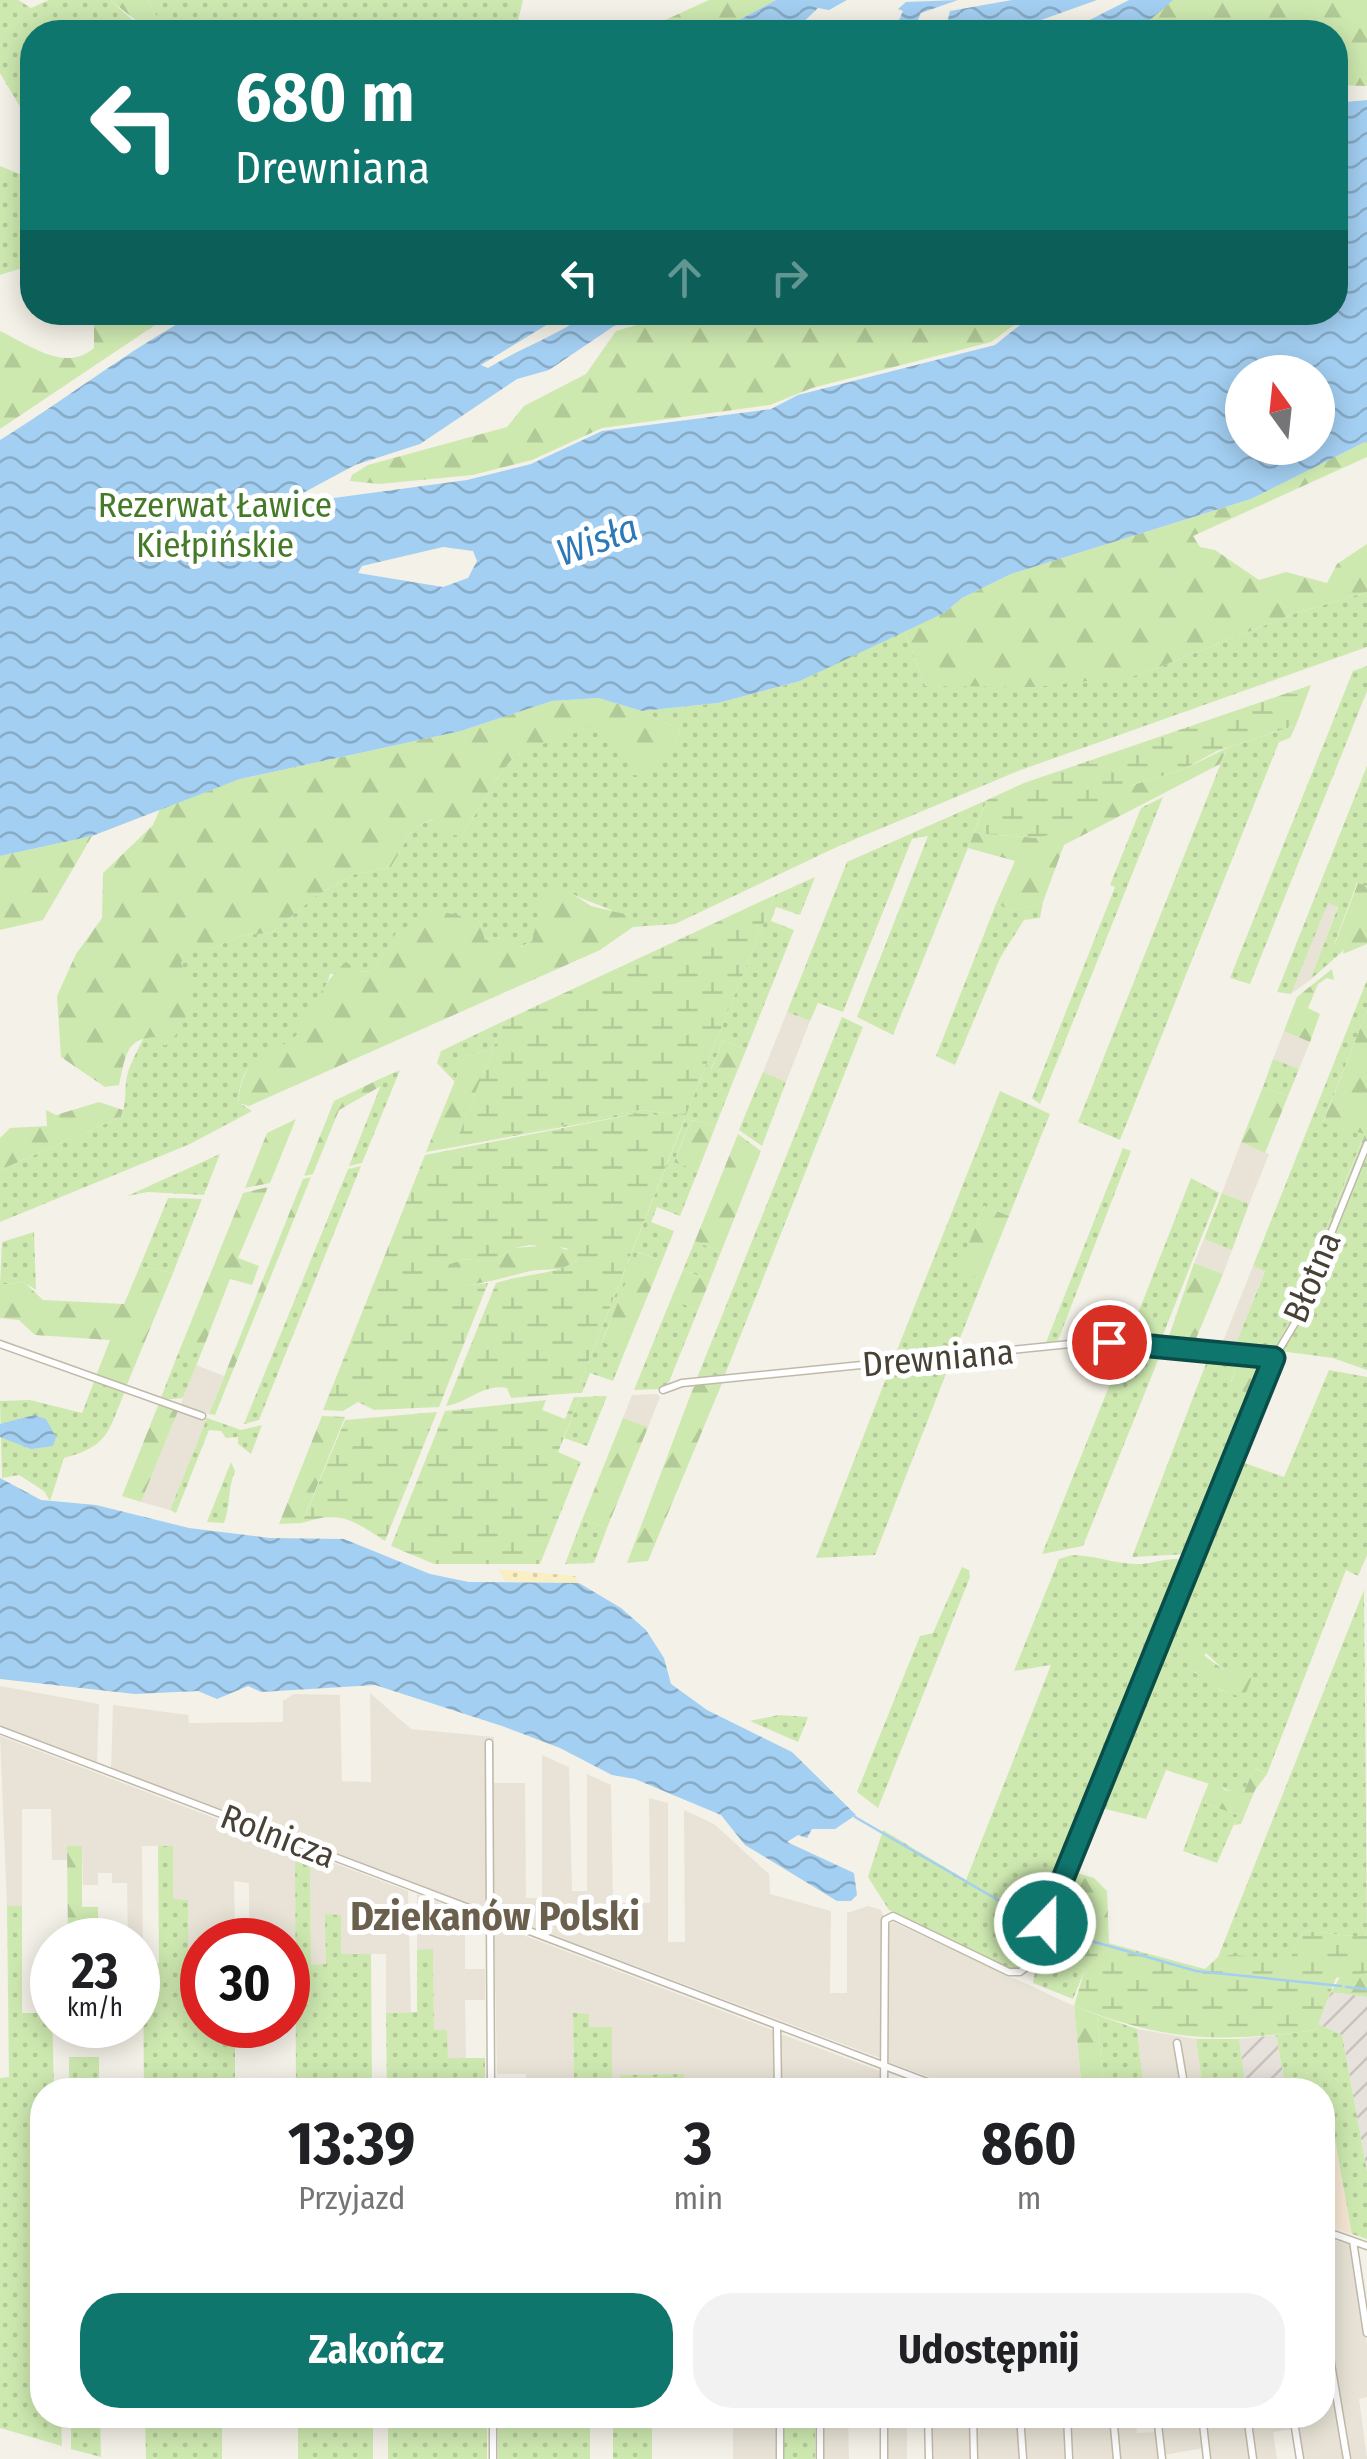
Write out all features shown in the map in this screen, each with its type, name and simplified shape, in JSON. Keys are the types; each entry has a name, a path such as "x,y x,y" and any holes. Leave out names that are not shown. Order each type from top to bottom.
{"street":[{"name":"Błotna","path":"884,2066 888,1917 1009,1972 1020,1972 1029,1965 1274,1358 1294,1323 1367,1144"},
{"name":"Drewniana","path":"663,1390 682,1383 1069,1343 1147,1342 1274,1358"},
{"path":"0,1344 202,1416"},
{"name":"Rolnicza","path":"0,1730 908,2078"},
{"path":"490,1743 491,2078"},
{"path":"777,2027 778,2078"},
{"path":"1177,2043 1183,2078"},
{"path":"884,2066 884,2078"},
{"path":"1335,2235 1367,2246"},
{"path":"1352,2241 1367,2333"},
{"path":"1335,2391 1346,2459"},
{"path":"493,2428 493,2459"},
{"path":"780,2428 780,2459"},
{"path":"820,2428 820,2459"},
{"path":"884,2428 884,2459"},
{"path":"928,2428 929,2459"},
{"path":"973,2428 974,2459"},
{"path":"1021,2428 1022,2459"},
{"path":"1067,2428 1070,2459"},
{"path":"1113,2428 1116,2459"},
{"path":"1158,2428 1162,2459"},
{"path":"1203,2428 1207,2459"},
{"path":"1249,2428 1253,2459"},
{"path":"1294,2428 1300,2459"}],"shaded area":[{"path":"1328,902 1338,906 1310,980 1291,994"},
{"path":"787,1012 810,1021 786,1082 763,1072"},
{"path":"1284,1031 1310,1042 1299,1069 1273,1059"},
{"path":"1241,1142 1269,1154 1249,1204 1222,1193"},
{"path":"1204,1239 1232,1250 1223,1274 1194,1263"},
{"path":"1253,1266 1265,1270 1233,1351 1220,1349"},
{"path":"196,1365 224,1376 209,1414 180,1406"},
{"path":"632,1395 660,1397 648,1427 623,1418"},
{"path":"178,1411 207,1418 170,1510 141,1502"},
{"path":"0,1686 99,1704 97,1762 0,1725"},
{"path":"370,1693 411,1729 494,1737 494,1783 525,1783 526,1898 542,1898 542,1755 569,1767 572,1891 587,1891 587,1774 611,1785 613,1903 650,1903 649,1798 668,1803 668,1942 685,1942 684,1810 714,1824 769,1874 770,1894 831,1911 830,1993 847,1993 847,1913 868,1906 881,1910 888,1925 893,1922 1074,2006 1081,2078 931,2078 888,2062 888,1947 880,2058 111,1768 113,1705 188,1715 189,1723 283,1722 283,1701 294,1694 340,1695 342,1781 371,1782"},
{"path":"0,1736 295,1849 295,1918 249,1918 249,1883 234,1881 235,1918 188,1918 188,1901 173,1900 173,1846 142,1846 143,1918 128,1918 127,1883 112,1883 112,1873 98,1873 98,1885 83,1885 82,1846 68,1846 67,1860 52,1860 51,1809 22,1809 22,1906 7,1906"},
{"path":"310,1854 408,1891 411,2012 386,2013 386,1954 341,1954 326,1965 311,1965"},
{"path":"417,1894 465,1913 465,1969 485,1969 485,2000 465,2000 466,2058 448,2058 434,2030 433,1950 417,1950"},
{"path":"494,1924 775,2031 775,2078 684,2078 684,2074 612,2078 612,2027 589,2027 588,2014 573,2014 574,2078 497,2074"},
{"path":"1331,1992 1367,1997 1367,2171 1342,2035 1318,2024"},
{"path":"1137,2029 1196,2039 1201,2078 1143,2078"},
{"path":"781,2034 883,2072 883,2078 781,2078"},
{"path":"1276,2035 1284,2078 1244,2078 1239,2039"},
{"path":"1335,2139 1352,2234 1335,2228"},
{"path":"1335,2240 1350,2245 1367,2344 1367,2397 1359,2399 1367,2459 1349,2459 1335,2369"},
{"path":"1335,2403 1344,2459 1301,2459 1297,2428 1335,2428"},
{"path":"733,2428 776,2428 777,2459 733,2459"},
{"path":"823,2428 848,2428 849,2459 823,2459"},
{"path":"886,2428 907,2428 907,2459 886,2459"},
{"path":"930,2428 971,2428 973,2459 931,2459"},
{"path":"976,2428 1019,2428 1020,2459 977,2459"},
{"path":"1024,2428 1065,2428 1067,2459 1025,2459"},
{"path":"1070,2428 1111,2428 1114,2459 1072,2459"},
{"path":"1115,2428 1156,2432 1159,2459 1118,2459"},
{"path":"1161,2428 1202,2428 1204,2448 1164,2455"},
{"path":"1206,2428 1246,2428 1250,2459 1210,2459"},
{"path":"1251,2428 1293,2428 1273,2432 1277,2459 1256,2459"}],"green space":[{"path":"0,0 18,0 31,8 49,0 110,0 132,20 20,20 20,107 0,73"},
{"path":"110,0 147,0 159,20 136,20"},
{"path":"147,0 523,0 518,20 159,20"},
{"path":"709,0 776,0 739,20 665,20"},
{"path":"1167,0 1367,0 1367,86 1348,85 1348,20 1131,20"},
{"path":"0,166 20,174 20,269 0,275"},
{"path":"94,325 155,325 0,429 0,331 59,357 83,355 94,348"},
{"path":"636,325 1014,325 991,342 812,388 770,405 602,428 532,460 473,475 379,484 350,481 352,475 368,465 507,427 524,406 586,374 616,331"},
{"path":"1367,441 1367,457 1193,536 1200,547 1215,550 1259,580 1286,572 1327,583 1337,564 1367,544 1367,592 1296,613 1139,675 1036,687 925,686 904,629 944,613 962,598 1011,574 1251,499 1319,465 1335,465 1335,457"},
{"path":"1367,592 1367,647 1018,771 839,846 675,924 633,927 620,915 568,891 541,906 532,941 520,947 496,937 485,940 479,920 442,918 416,924 394,941 373,971 330,974 316,1006 296,1036 246,1071 238,1102 252,1111 190,1144 0,1222 0,1170 121,1117 130,1066 144,1037 155,1037 188,943 211,949 243,935 271,933 316,896 355,874 391,867 413,828 434,819 461,836 507,764 533,747 591,722 621,752 663,758 680,730 642,711 718,703 800,681 904,629 925,686 1139,675 1296,613"},
{"path":"1367,666 1367,691 1250,984 1230,978 1353,671"},
{"path":"1311,685 1296,725 1217,751 1182,770 1126,787 1055,833 1038,838 974,833 987,800 1024,783"},
{"path":"598,698 642,711 680,730 675,744 650,776 633,775 628,758 611,748 591,723 573,734 523,752 501,773 461,836 444,834 433,819 413,828 391,867 355,874 316,896 271,933 243,935 211,949 189,944 181,963 189,997 185,1018 165,1046 155,1037 132,1046 119,1085 105,1087 61,1057 57,996 76,954 102,918 103,873 153,825 160,809 240,779 461,731 552,701"},
{"path":"1296,725 1290,738 1279,742 1120,1140 1078,1122 1227,748"},
{"path":"1227,748 1220,764 1064,845 1043,902 1014,911 996,904 1015,861 968,848 974,833 1038,838 1126,787 1182,770"},
{"path":"1367,766 1367,886 1357,883 1334,945 1344,950 1310,980 1338,907 1328,903 1291,994 1277,992"},
{"path":"1163,797 1040,1104 1032,1098 1115,887 1110,885 1141,808"},
{"path":"987,800 893,1035 857,1017 928,836 912,839 843,1012 818,1003 810,1021 787,1012 847,862"},
{"path":"92,836 43,920 0,930 0,856"},
{"path":"815,877 800,915 776,907 771,921 794,930 746,1050 723,1040 711,1069 734,1079 716,1125 691,1120 674,1161 698,1171 680,1216 657,1207 651,1222 674,1231 662,1261 639,1252 602,1341 625,1351 613,1381 590,1373 582,1393 576,1393 685,1119 640,1113 426,1152 640,1110 686,1115 775,895"},
{"path":"1358,883 1367,886 1367,944 1343,954 1344,950 1334,946"},
{"path":"554,889 568,891 591,906 624,914 633,927 600,950 249,1106 238,1103 243,1079 252,1062 293,1038 338,969 346,962 361,972 373,971 396,933 418,920 425,908 479,920 485,940 496,937 521,947 532,941 541,905"},
{"path":"775,895 686,1115 640,1110 454,1147 504,1021"},
{"path":"1043,902 1040,918 1024,920 1000,958 955,1065 936,1056 996,904 1014,911"},
{"path":"1332,969 1334,980 1327,978 1318,984 1308,1008 1320,1014 1310,1042 1284,1031 1297,997"},
{"path":"1367,980 1367,1011 1323,1122 1365,1133 1274,1356 1233,1351 1265,1271 1253,1266"},
{"path":"1367,1011 1367,1139 1293,1321 1281,1339 1365,1134 1323,1123"},
{"path":"842,1017 863,1027 724,1377 697,1378"},
{"path":"504,1021 493,1049 465,1056 455,1082 437,1063 441,1051"},
{"path":"723,1040 746,1050 734,1079 711,1070"},
{"path":"493,1049 454,1147 426,1152 465,1056"},
{"path":"1273,1059 1299,1069 1288,1096 1263,1087"},
{"path":"400,1070 362,1163 349,1166 384,1077"},
{"path":"763,1072 786,1082 762,1146 739,1130"},
{"path":"384,1077 381,1086 339,1110 313,1174 304,1176 334,1101"},
{"path":"1263,1087 1288,1096 1265,1153 1241,1142"},
{"path":"1000,1091 1050,1114 1009,1216 984,1206 959,1269 983,1280 955,1351 894,1358"},
{"path":"99,1102 123,1110 121,1117 0,1170 0,1138 10,1128 47,1126 46,1110 56,1115"},
{"path":"640,1113 685,1118 576,1393 511,1398 507,1388 499,1387 446,1406 496,1283 552,1271 578,1259 566,1248 530,1245 515,1248 492,1262 466,1259 449,1264 440,1288 488,1283 439,1407 374,1410 358,1402 343,1411 323,1410 425,1155"},
{"path":"296,1119 270,1183 245,1188 267,1133"},
{"path":"691,1120 716,1125 698,1171 674,1162"},
{"path":"738,1134 761,1151 721,1252 695,1241"},
{"path":"1123,1148 1131,1151 1057,1343 1045,1345"},
{"path":"1367,1151 1367,1370 1333,1358 1280,1351 1304,1311"},
{"path":"220,1154 204,1195 148,1192 127,1196"},
{"path":"361,1166 259,1420 244,1424 348,1169"},
{"path":"311,1177 215,1415 209,1414 303,1179"},
{"path":"1191,1178 1219,1193 1161,1340 1128,1339"},
{"path":"268,1187 238,1258 259,1266 252,1285 230,1279 202,1351 176,1359 243,1193"},
{"path":"1222,1193 1249,1204 1232,1250 1204,1239"},
{"path":"168,1198 202,1199 173,1273 140,1266"},
{"path":"984,1206 1009,1216 983,1280 958,1270"},
{"path":"34,1232 36,1290 24,1282 0,1285 2,1242"},
{"path":"695,1241 721,1252 710,1280 683,1270"},
{"path":"551,1245 577,1253 578,1259 560,1268 439,1289 449,1264 466,1259 492,1262 515,1248"},
{"path":"638,1252 662,1261 625,1351 602,1342"},
{"path":"1194,1263 1223,1274 1193,1346 1167,1342"},
{"path":"140,1266 173,1273 126,1387 96,1376 110,1340 35,1335 19,1320 0,1318 0,1285 24,1282 43,1300 124,1304"},
{"path":"683,1270 710,1280 698,1310 671,1299"},
{"path":"671,1299 698,1310 669,1382 660,1389 634,1390"},
{"path":"1126,1344 1163,1348 1083,1546 1042,1554"},
{"path":"202,1351 183,1398 160,1400 176,1359"},
{"path":"1210,1353 1238,1357 1231,1382 1250,1396 1188,1554 1132,1557"},
{"path":"953,1356 875,1555 816,1558 892,1363"},
{"path":"1238,1357 1268,1361 1250,1396 1231,1383"},
{"path":"1329,1370 1367,1377 1367,1555 1358,1576 1346,1570 1267,1774 1255,1768 1244,1793 1238,1793 1166,1770 1146,1819 1097,1807 1236,1460 1284,1477","holes":["1206,1653 1224,1670 1251,1677 1244,1697 1220,1690 1194,1672"]},
{"path":"95,1379 125,1391 99,1442 64,1458 50,1501 44,1491 19,1475 2,1478 0,1401 30,1400 82,1413"},
{"path":"723,1381 648,1561 627,1563 695,1383"},
{"path":"607,1396 587,1446 564,1438 580,1397"},
{"path":"574,1397 580,1397 558,1452 581,1462 540,1564 434,1564 391,1546 445,1411 546,1400 542,1410 565,1419"},
{"path":"159,1403 178,1411 141,1502 122,1496"},
{"path":"437,1412 385,1541 337,1517 302,1523 345,1420"},
{"path":"322,1416 345,1417 302,1523 279,1524"},
{"path":"207,1418 241,1430 262,1425 251,1454 238,1444 238,1437 226,1438 221,1431 209,1430 176,1513 170,1510"},
{"path":"623,1418 648,1427 607,1528 582,1520"},
{"path":"231,1462 235,1471 224,1523 207,1522"},
{"path":"582,1520 607,1528 594,1563 565,1564"},
{"path":"1072,1555 1137,1564 1186,1560 1022,1967 1012,1970 889,1910 868,1877 883,1830 966,1880 1051,1665 1014,1671 1059,1559"},
{"path":"962,1567 969,1570 970,1577 878,1808 857,1792 920,1636 933,1633"},
{"path":"1364,1590 1367,1935 1302,1933 1290,1959 1218,1957"},
{"path":"1198,1651 1224,1670 1252,1677 1244,1698 1210,1684 1196,1673 1188,1656"},
{"path":"779,1715 808,1717 798,1742 750,1721"},
{"path":"1254,1768 1267,1774 1255,1790 1241,1824 1234,1825 1238,1815 1201,1802 1210,1780 1225,1790 1244,1793"},
{"path":"1201,1802 1238,1815 1217,1863 1183,1851"},
{"path":"67,1846 82,1846 82,1907 98,1907 98,1918 68,1918"},
{"path":"158,1846 173,1846 173,1899 188,1900 188,1918 180,1918 180,2048 235,2048 235,2078 144,2078 144,2048 160,2048"},
{"path":"295,1849 310,1854 311,1965 326,1964 325,1914 341,1915 341,1954 371,1954 372,2078 296,2078 296,2048 310,2048 310,1918 295,1918"},
{"path":"1071,1871 1094,1878 1107,1891 1109,1945 1049,1927"},
{"path":"7,1906 22,1906 22,2013 30,2013 30,2048 53,2048 54,2078 30,2078 30,2428 61,2428 62,2446 0,2428 0,2078 9,2077"},
{"path":"1049,1927 1205,1969 1218,1957 1231,1955 1290,1959 1302,1933 1367,1935 1367,1973 1336,1978 1316,2030 1221,2038 1166,2033 1074,2006 1085,1969 1037,1958"},
{"path":"433,1949 434,2030 447,2030 448,2058 485,2058 485,2078 387,2078 386,2013 417,2012 417,1950"},
{"path":"1037,1958 1085,1969 1073,1999 1033,1983"},
{"path":"1367,1973 1367,1997 1331,1992 1342,1974"},
{"path":"1074,2006 1097,2015 1103,2078 1081,2078"},
{"path":"573,2013 589,2014 589,2027 612,2027 612,2078 574,2078"},
{"path":"1097,2015 1137,2029 1143,2078 1103,2078"},
{"path":"1318,2024 1342,2035 1367,2171 1367,2239 1352,2234 1335,2140 1335,2078 1284,2078 1276,2035 1316,2030"},
{"path":"1196,2039 1239,2039 1244,2078 1201,2078"},
{"path":"69,2057 99,2057 99,2078 69,2078"},
{"path":"684,2074 684,2078 620,2078"},
{"path":"71,2428 100,2428 101,2457 71,2449"},
{"path":"145,2428 222,2428 222,2459 146,2459"},
{"path":"298,2428 373,2428 373,2459 298,2459"},
{"path":"388,2428 487,2428 487,2459 388,2459"},
{"path":"498,2428 590,2428 590,2459 498,2459"},
{"path":"613,2428 652,2428 652,2459 613,2459"},
{"path":"782,2428 815,2428 815,2459 783,2459"}],"sand":[{"path":"498,1569 575,1576 579,1583 505,1581"}],"water":[{"path":"776,0 847,0 829,10 818,8 806,20 739,20"},
{"path":"958,0 921,13 918,20 899,20 903,11 898,9 906,2"},
{"path":"1012,0 1097,0 1041,20 948,20 950,11"},
{"path":"1129,0 1173,0 1150,20 1090,20"},
{"name":"Rezerwat Ławice Kiełpińskie","path":"1367,100 1367,441 1335,457 1335,355 1225,355 1225,465 1319,465 1251,499 1011,574 962,598 944,613 800,681 718,703 642,711 598,698 552,701 461,731 240,779 92,836 0,856 0,440 171,327 546,325 481,365 488,368 570,325 618,325 549,370 517,379 420,444 355,465 288,501 467,480 531,464 602,431 771,409 798,395 995,345 1020,325 1348,325 1348,102","holes":["443,547 473,551 477,561 468,578 443,587 358,573 362,566"]},
{"path":"34,1415 46,1419 56,1437 53,1446 31,1449 0,1437 0,1424"},
{"path":"0,1478 41,1500 96,1505 189,1528 270,1538 344,1539 430,1574 469,1582 579,1583 621,1608 646,1630 664,1658 671,1684 707,1710 792,1752 856,1815 835,1829 812,1829 807,1838 798,1835 787,1842 854,1873 857,1895 851,1901 837,1901 745,1845 721,1815 635,1779 612,1775 560,1748 502,1726 375,1685 261,1692 248,1686 217,1699 198,1691 135,1694 0,1679"}],"waterway":[{"path":"855,1817 1041,1925"},
{"path":"1046,1928 1196,1971 1341,1986"},
{"path":"1346,1987 1367,1989"}],"district":[{"name":"Dziekanów Polski","path":"495,1916"}],"route":[{"path":"1045,1923 1274,1358 1147,1342 1109,1342"}],"water label":[{"name":"Wisła","path":"597,540"}]}
